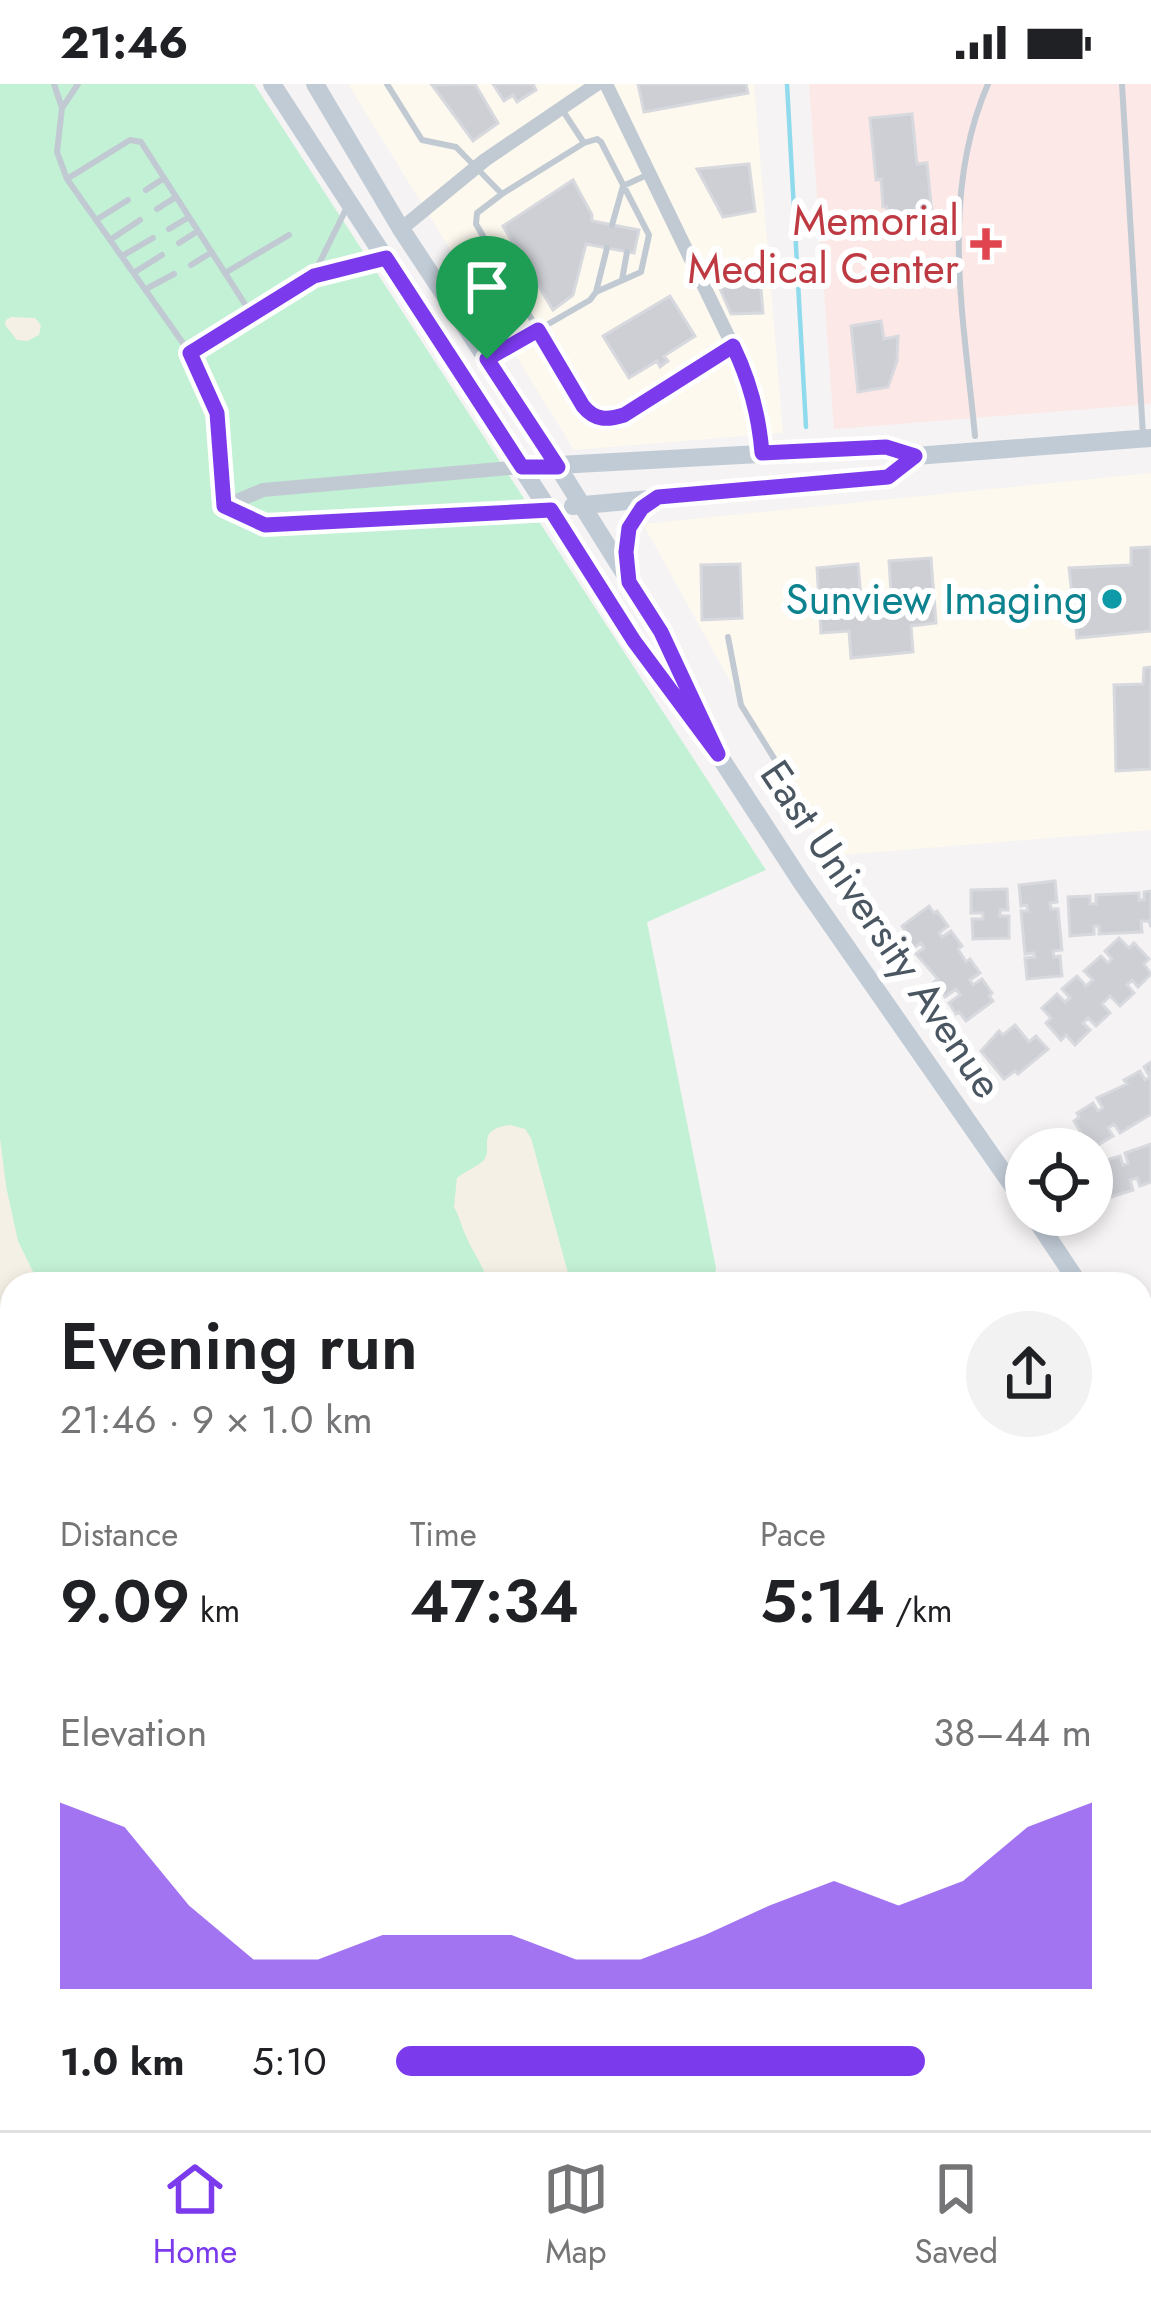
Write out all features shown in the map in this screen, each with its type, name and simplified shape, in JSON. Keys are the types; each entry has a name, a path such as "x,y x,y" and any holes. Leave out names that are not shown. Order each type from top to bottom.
{"main road":[{"name":"East University Avenue","path":"272,84 634,641 718,754 1005,1175"},
{"name":"East University Avenue","path":"315,84 401,229 661,632 718,754"},
{"path":"522,467 886,447 915,456 1147,438"},
{"path":"551,510 888,477 915,456"},
{"path":"629,582 629,528 642,508 658,497"},
{"path":"1047,1236 1071,1272"}],"street":[{"path":"401,229 476,167 602,84 744,369 760,423 762,453"},
{"path":"224,506 263,490 522,467"},
{"path":"224,506 265,525 551,510"}],"lane":[{"path":"55,84 62,108 57,152 67,179 190,353 217,413 224,506"},
{"path":"62,108 78,84"},
{"path":"387,84 422,140 456,147 502,194"},
{"path":"975,436 957,238 962,166 975,112 988,84"},
{"path":"1122,84 1147,438"},
{"path":"561,108 584,143"},
{"path":"596,292 641,272 649,235 598,139 502,194 477,213 476,224 583,406 593,416 606,419 624,415 733,346"},
{"path":"67,179 130,140 141,142 252,315"},
{"path":"612,224 623,186 650,174"},
{"path":"146,190 164,178"},
{"path":"157,209 176,196"},
{"path":"96,220 128,200"},
{"path":"314,276 349,202"},
{"path":"633,229 637,212"},
{"path":"169,229 189,217"},
{"path":"110,240 140,220"},
{"path":"179,243 198,231"},
{"path":"225,273 289,235"},
{"path":"122,256 153,238"},
{"path":"487,359 590,300 607,248"},
{"path":"190,265 212,252"},
{"path":"622,280 627,252"},
{"path":"134,273 162,254"},
{"path":"190,353 314,276 386,258"},
{"path":"146,290 174,274"},
{"path":"1138,344 1151,343"},
{"path":"728,637 741,705 780,768"}],"shaded area":[{"path":"348,84 754,84 783,433 574,450"},
{"name":"Memorial Medical Center","path":"809,84 1151,84 1151,404 834,429"},
{"path":"1151,473 1151,830 827,856 643,524"}],"green space":[{"path":"0,84 254,84 766,870 647,922 716,1272 0,1272"}],"sand":[{"path":"11,317 35,318 41,325 39,335 17,340 5,325"},
{"path":"499,1127 525,1129 531,1138 568,1272 484,1272 469,1242 454,1207 457,1178 483,1161 488,1135"},
{"path":"0,1138 18,1241 33,1272 0,1272"}],"building":[{"path":"475,84 498,123 473,141 432,85"},
{"path":"493,84 533,84 536,90 517,102 513,95 504,101"},
{"path":"638,84 746,84 748,93 644,112"},
{"path":"912,114 917,164 927,163 932,215 921,216 923,235 911,236 910,218 888,220 887,207 883,207 870,118"},
{"path":"749,164 755,211 723,217 697,169"},
{"path":"573,180 592,221 639,230 634,253 586,244 573,295 553,310 503,226"},
{"path":"759,264 763,313 731,314 711,268"},
{"path":"670,296 695,336 664,356 668,361 660,367 657,361 629,378 603,336"},
{"path":"881,321 884,339 898,336 897,361 888,387 858,392 851,326"},
{"name":"Sunview Imaging","path":"1151,547 1151,631 1077,638 1069,568 1131,565 1131,548"},
{"path":"931,558 936,623 911,626 913,652 851,658 849,631 821,633 817,568 858,564 862,610 892,608 889,561"},
{"path":"740,564 742,618 702,620 701,565"},
{"path":"1151,667 1151,769 1116,771 1114,685 1143,684 1144,668"},
{"path":"1055,881 1057,902 1050,903 1051,909 1058,909 1062,950 1053,951 1054,957 1060,956 1062,976 1027,979 1025,958 1035,957 1025,954 1021,911 1028,911 1027,905 1021,906 1019,885"},
{"path":"1007,889 1008,910 1000,910 1000,916 1009,916 1009,938 973,939 972,919 983,919 983,913 971,913 971,890"},
{"path":"1151,891 1151,927 1149,921 1141,921 1142,932 1099,934 1099,926 1094,926 1094,934 1070,936 1068,897 1090,896 1090,904 1096,904 1096,895 1139,893 1139,900 1144,900 1144,892"},
{"path":"929,906 948,926 939,933 942,937 951,931 966,962 970,959 980,973 970,980 973,985 982,979 992,993 993,1001 966,1021 949,1003 960,995 956,989 945,997 934,982 938,979 916,954 924,948 921,943 912,949 902,935 906,932 902,926"},
{"path":"1119,938 1129,948 1134,943 1149,959 1144,964 1151,974 1138,987 1132,980 1127,985 1134,993 1120,1006 1110,996 1102,1004 1110,1013 1096,1026 1088,1018 1083,1023 1090,1030 1075,1045 1066,1035 1061,1040 1046,1023 1051,1018 1042,1008 1057,994 1065,1002 1070,998 1062,989 1077,976 1086,986 1093,980 1084,971 1101,956 1108,963 1112,959 1105,951"},
{"path":"1015,1025 1029,1042 1036,1036 1048,1049 1018,1074 1015,1071 1004,1079 981,1051 999,1031 1003,1035"},
{"path":"1151,1062 1151,1114 1120,1133 1114,1124 1078,1128 1074,1121 1077,1113 1093,1103 1098,1111 1103,1108 1097,1098 1127,1084 1124,1080 1140,1071 1145,1080 1150,1077 1144,1067"},
{"path":"1151,1144 1151,1182 1140,1186 1137,1178 1130,1180 1133,1190 1113,1196 1113,1158 1120,1156 1123,1165 1128,1163 1125,1153"}],"waterway":[{"path":"787,84 806,427"}],"place":[{"name":"Memorial Medical Center","path":"986,244"},
{"name":"Sunview Imaging","path":"1112,599"}],"route":[{"path":"386,258 522,467 558,467 487,359 538,330 583,406 593,416 606,419 624,415 733,346 760,423 762,453 886,447 915,456 888,477 658,497 642,508 629,528 629,582 661,632 718,754 634,641 551,510 265,525 224,506 217,413 190,353 314,276 386,258"}]}
